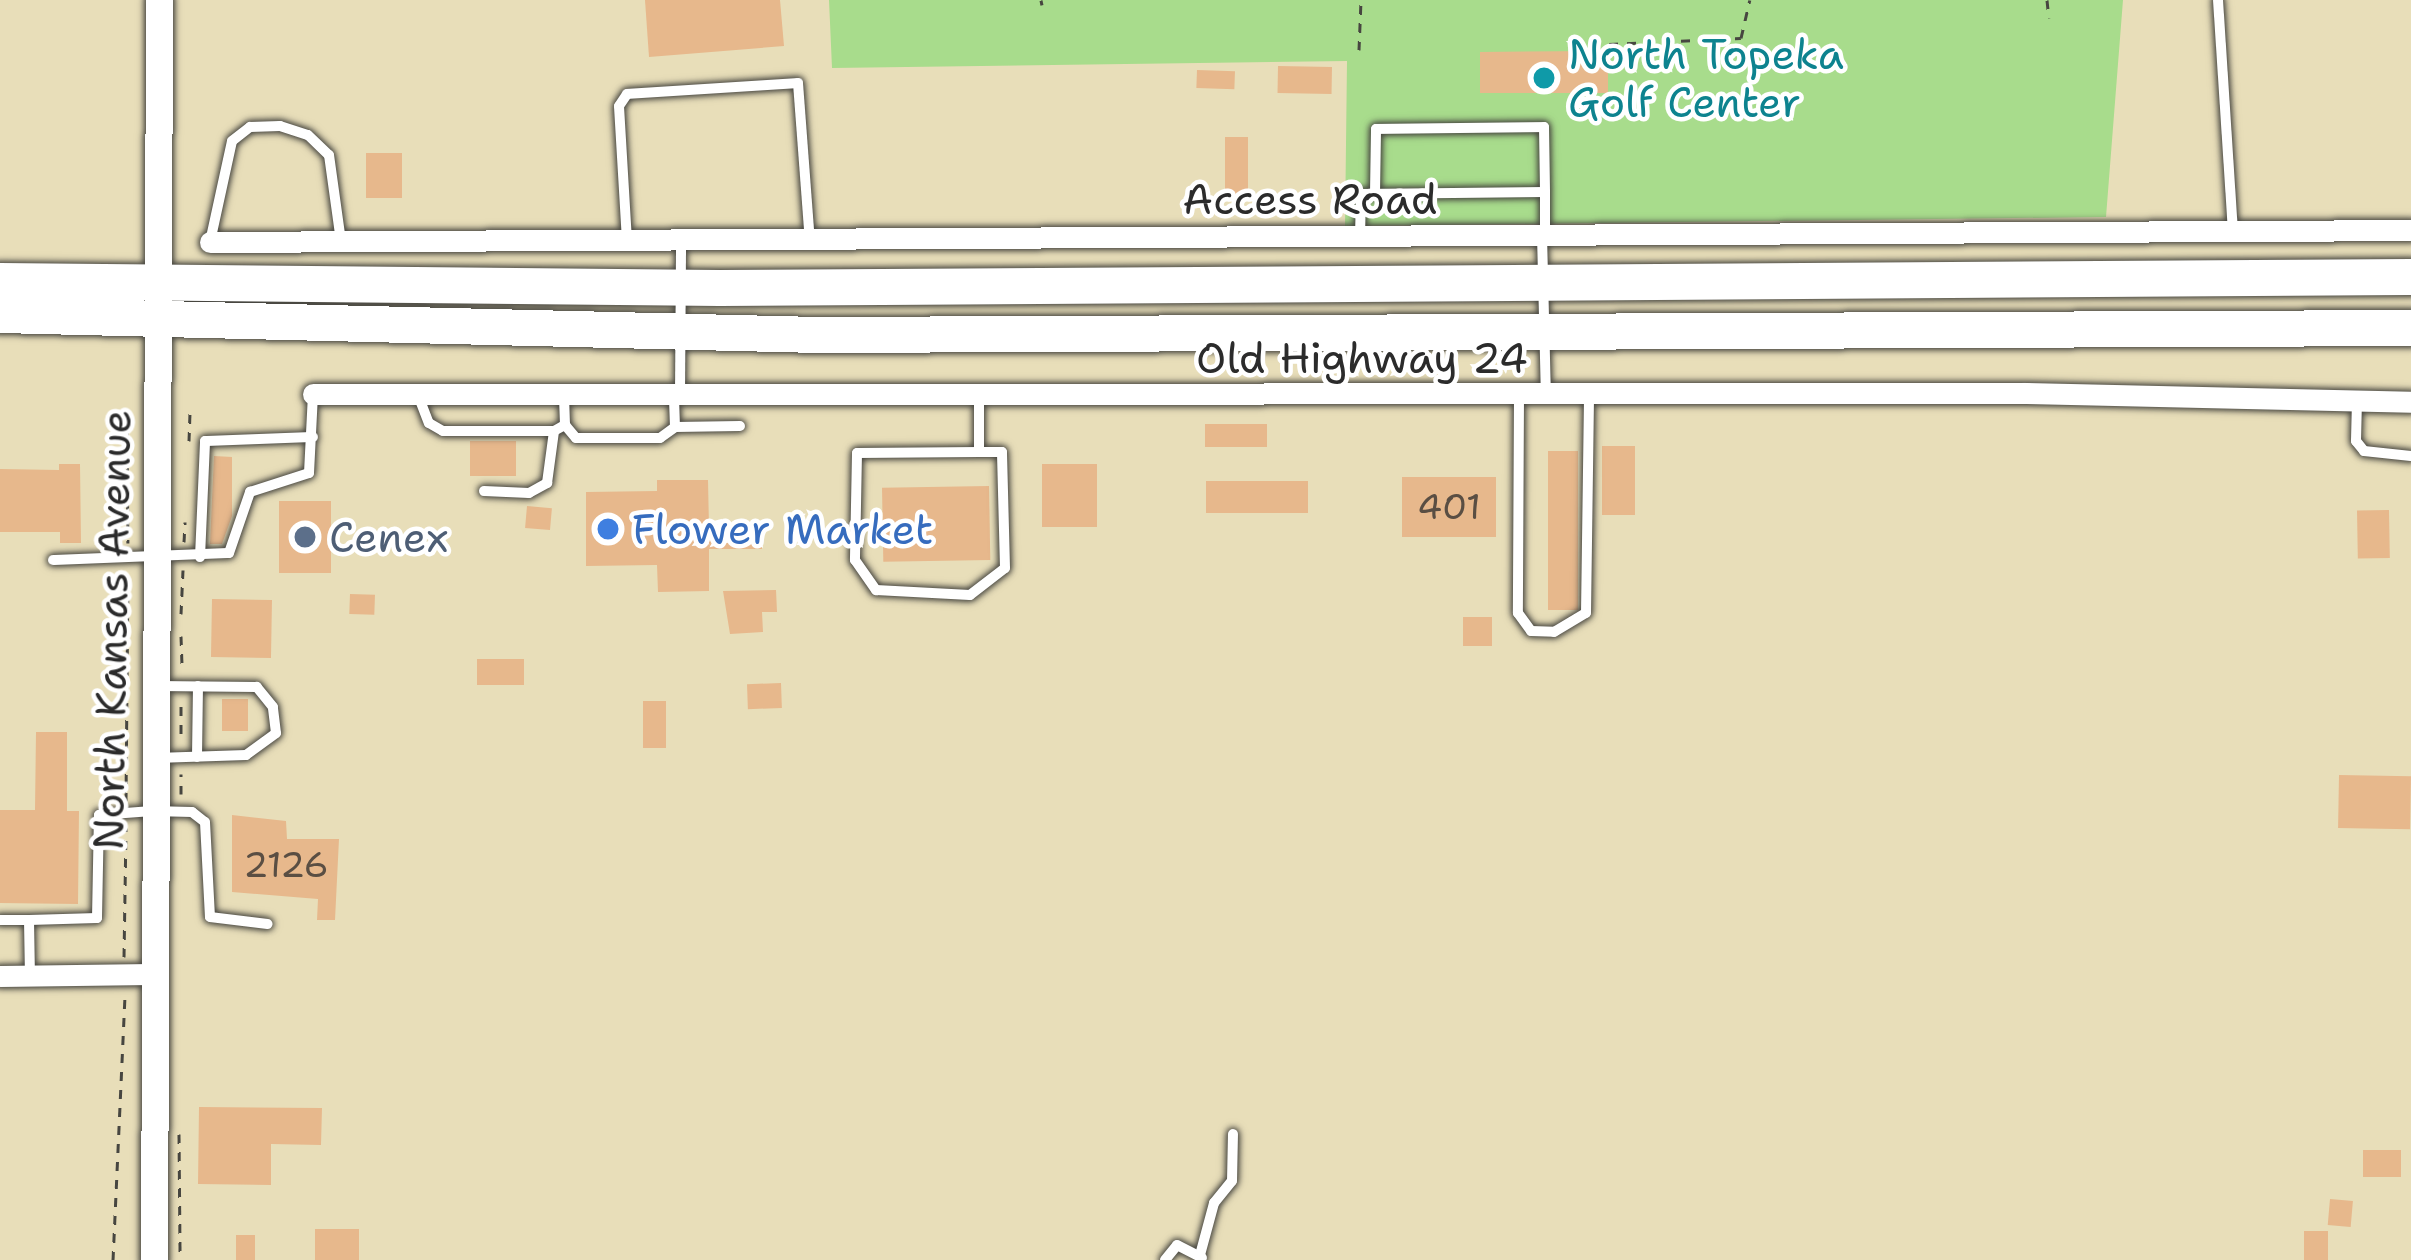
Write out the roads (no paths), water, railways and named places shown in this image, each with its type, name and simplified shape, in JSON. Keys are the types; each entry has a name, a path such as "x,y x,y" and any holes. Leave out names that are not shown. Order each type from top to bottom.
{"highway":[{"path":"0,315 156,300 681,287 2411,277"},
{"path":"0,281 156,300 681,334 2411,328"}],"main road":[{"name":"North Kansas Avenue","path":"154,1260 153,812 167,758 167,686 141,561 156,300 159,0"}],"street":[{"name":"Access Road","path":"210,242 2411,230"},
{"name":"Old Highway 24","path":"313,394 677,399 2411,401"},
{"path":"0,976 151,974"}],"lane":[{"path":"2218,0 2233,232"},
{"path":"627,241 620,106 627,94 798,82 810,241"},
{"path":"210,242 232,142 250,127 280,126 308,135 329,155 341,242"},
{"path":"1375,194 1376,129 1544,127 1546,397"},
{"path":"1360,239 1361,194 1545,192"},
{"path":"675,427 681,241"},
{"path":"53,560 141,561 234,549 250,492 309,473 313,394"},
{"path":"418,395 429,424 443,431 559,428 576,438 660,438 675,427 740,426"},
{"path":"484,490 529,493 547,483 564,397"},
{"path":"1520,397 1518,613 1531,632 1554,632 1586,613 1589,397"},
{"path":"709,398 710,426"},
{"path":"979,398 980,452"},
{"path":"2357,400 2356,441 2364,451 2411,456"},
{"path":"200,557 205,441 313,437"},
{"path":"980,452 1002,452 1005,568 970,595 876,590 855,560 857,453 980,452"},
{"path":"167,686 257,687 273,707 276,733 258,752 167,758"},
{"path":"197,757 198,686"},
{"path":"0,920 97,918 99,814 153,812 205,822 210,917 268,924"},
{"path":"29,920 29,976"},
{"path":"1165,1260 1177,1245 1201,1257 1214,1202 1232,1181 1233,1134"}],"place":[{"name":"North Topeka Golf Center","path":"1544,78"},
{"name":"Flower Market","path":"608,529"},
{"name":"Cenex","path":"305,537"}]}
